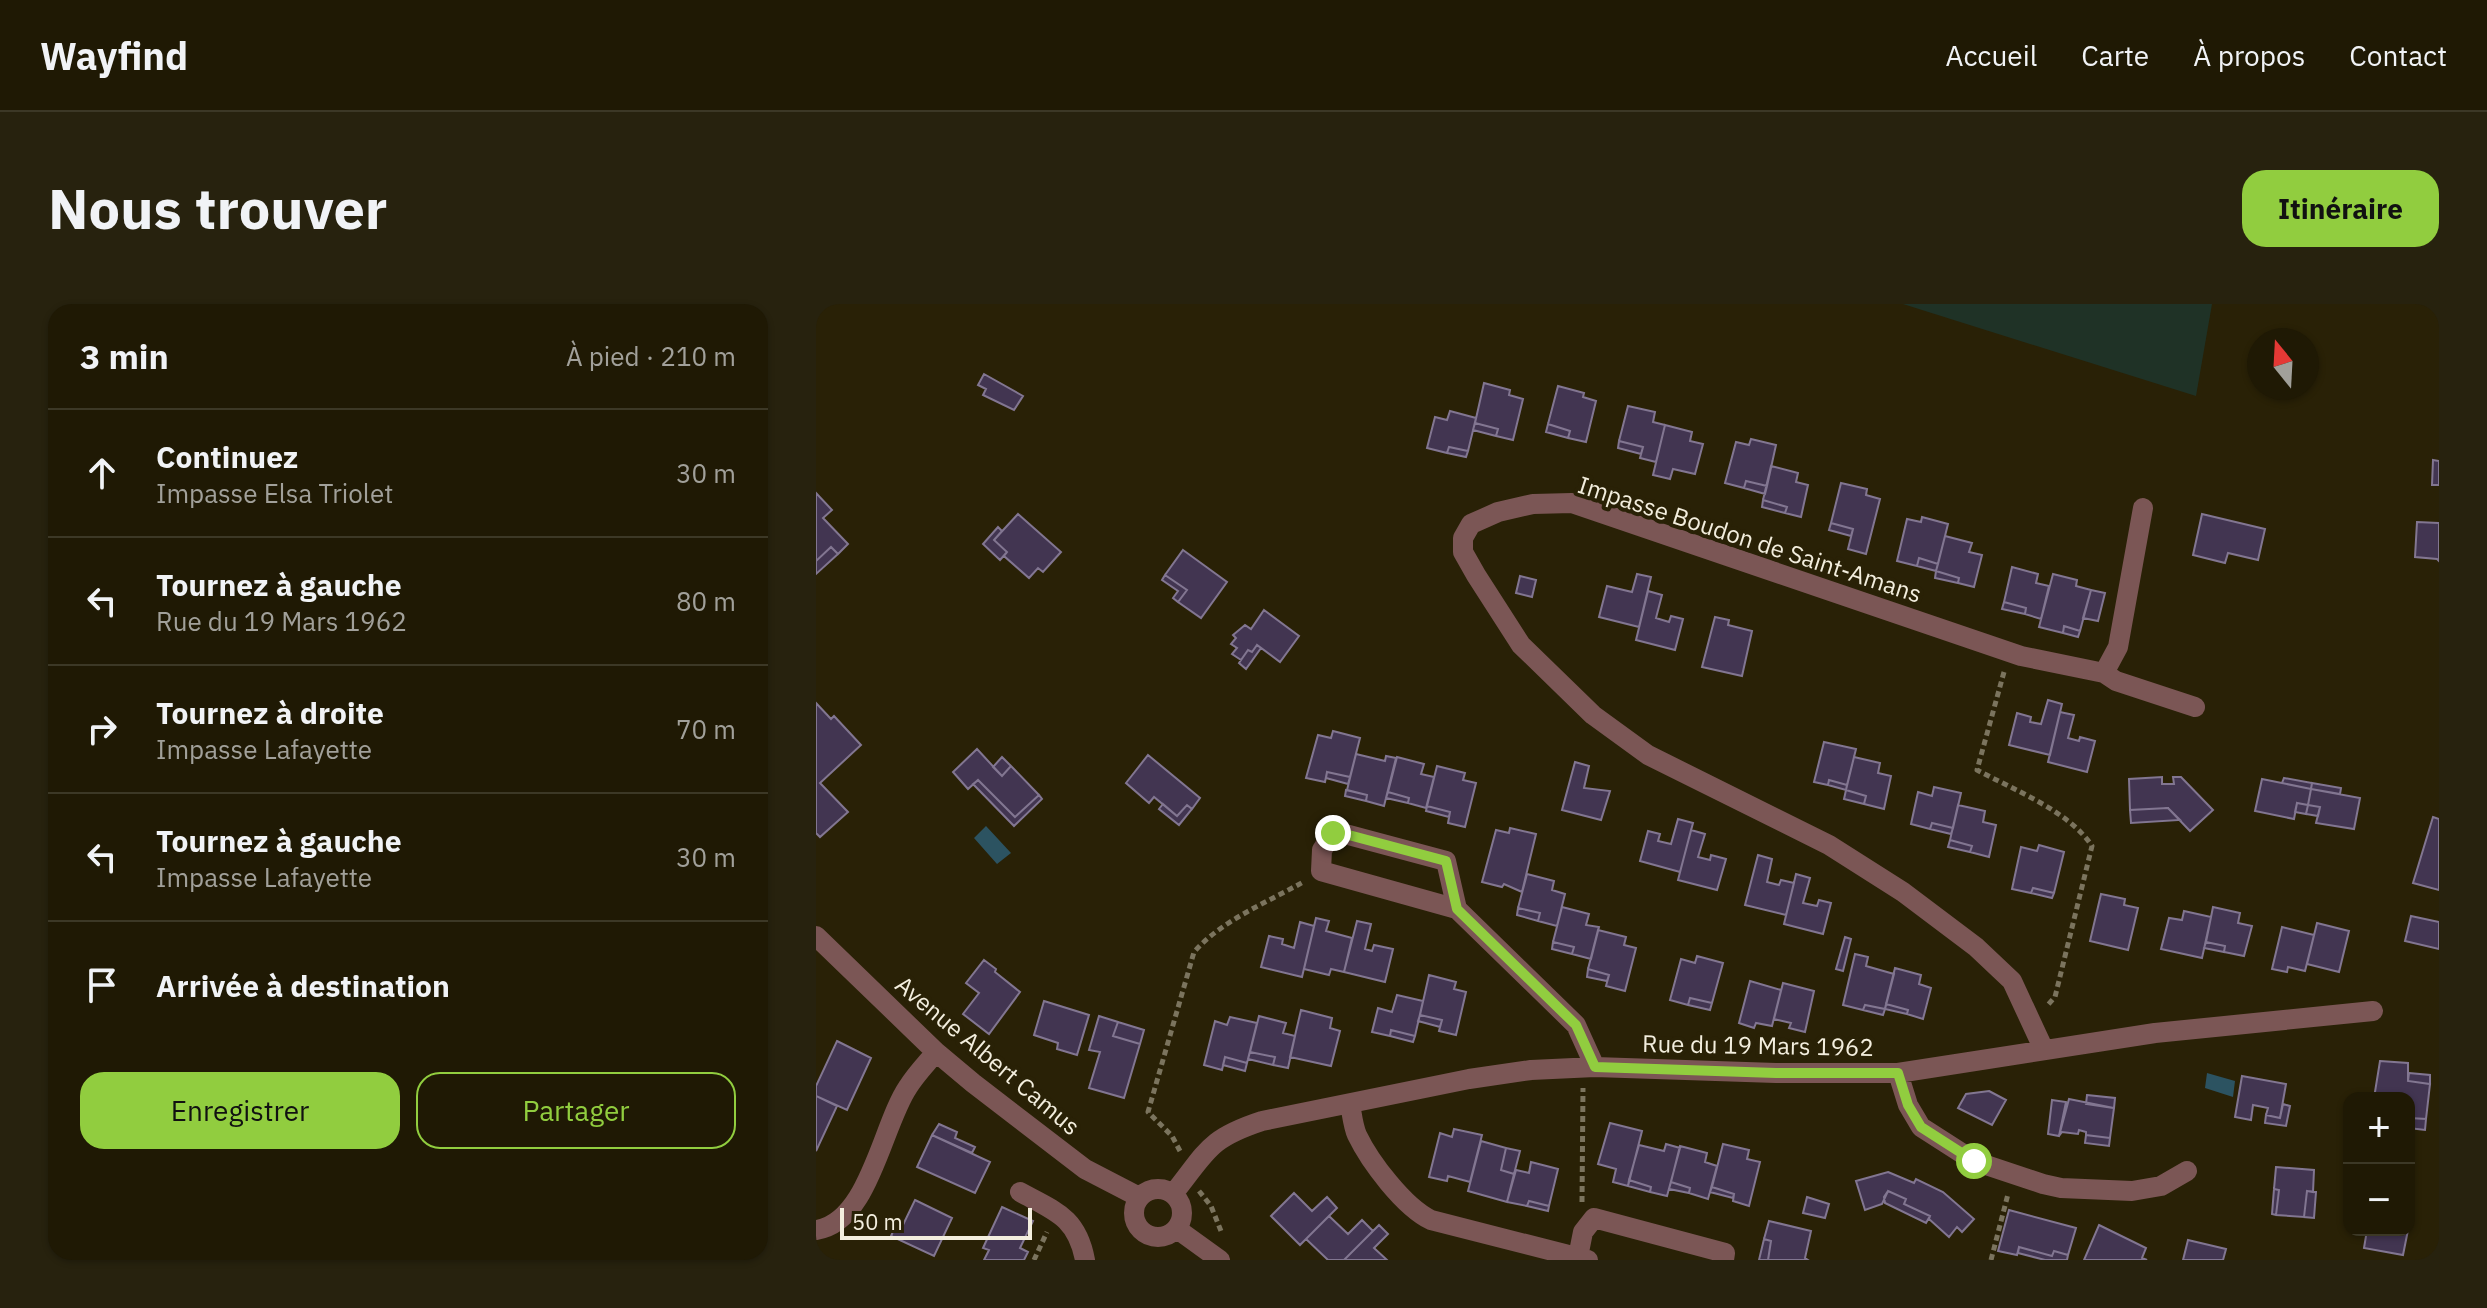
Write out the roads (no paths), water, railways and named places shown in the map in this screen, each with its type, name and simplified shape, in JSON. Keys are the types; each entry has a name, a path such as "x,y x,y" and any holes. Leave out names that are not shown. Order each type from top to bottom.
{"street":[{"name":"Impasse Boudon de Saint-Amans","path":"2044,1050 2012,981 1976,947 1903,892 1829,845 1648,755 1593,715 1521,645 1463,552 1463,538 1471,524 1498,512 1533,504 1572,503 2010,652 2104,673 2116,681 2195,707"},
{"path":"2104,673 2118,647 2143,508"},
{"path":"1457,909 1446,861 1345,834 1333,833 1322,850 1321,871 1457,909 1576,1025 1589,1067"},
{"name":"Avenue Albert Camus","path":"816,936 936,1052 1085,1169 1139,1197"},
{"name":"Rue du 19 Mars 1962","path":"1181,1182 1218,1139 1262,1121 1469,1079 1531,1070 1589,1067 1898,1073 2155,1033 2373,1011"},
{"path":"816,1230 833,1225 857,1202 907,1088 936,1052"},
{"path":"1898,1073 1908,1105 1921,1127 1974,1161 2061,1188 2132,1191 2161,1186 2187,1171"},
{"path":"1350,1104 1356,1134 1401,1198 1417,1213 1431,1220 1583,1259 1583,1232 1594,1218 1725,1253 1724,1260"},
{"path":"1181,1182 1182,1210 1177,1229 1159,1237 1141,1230 1134,1217 1139,1197 1144,1192 1181,1182"},
{"path":"1020,1192 1065,1216 1082,1243 1085,1260"},
{"path":"1177,1229 1220,1260"}],"water":[{"path":"986,826 1011,853 997,864 974,838"},
{"path":"2207,1073 2235,1081 2233,1097 2205,1088"}]}
